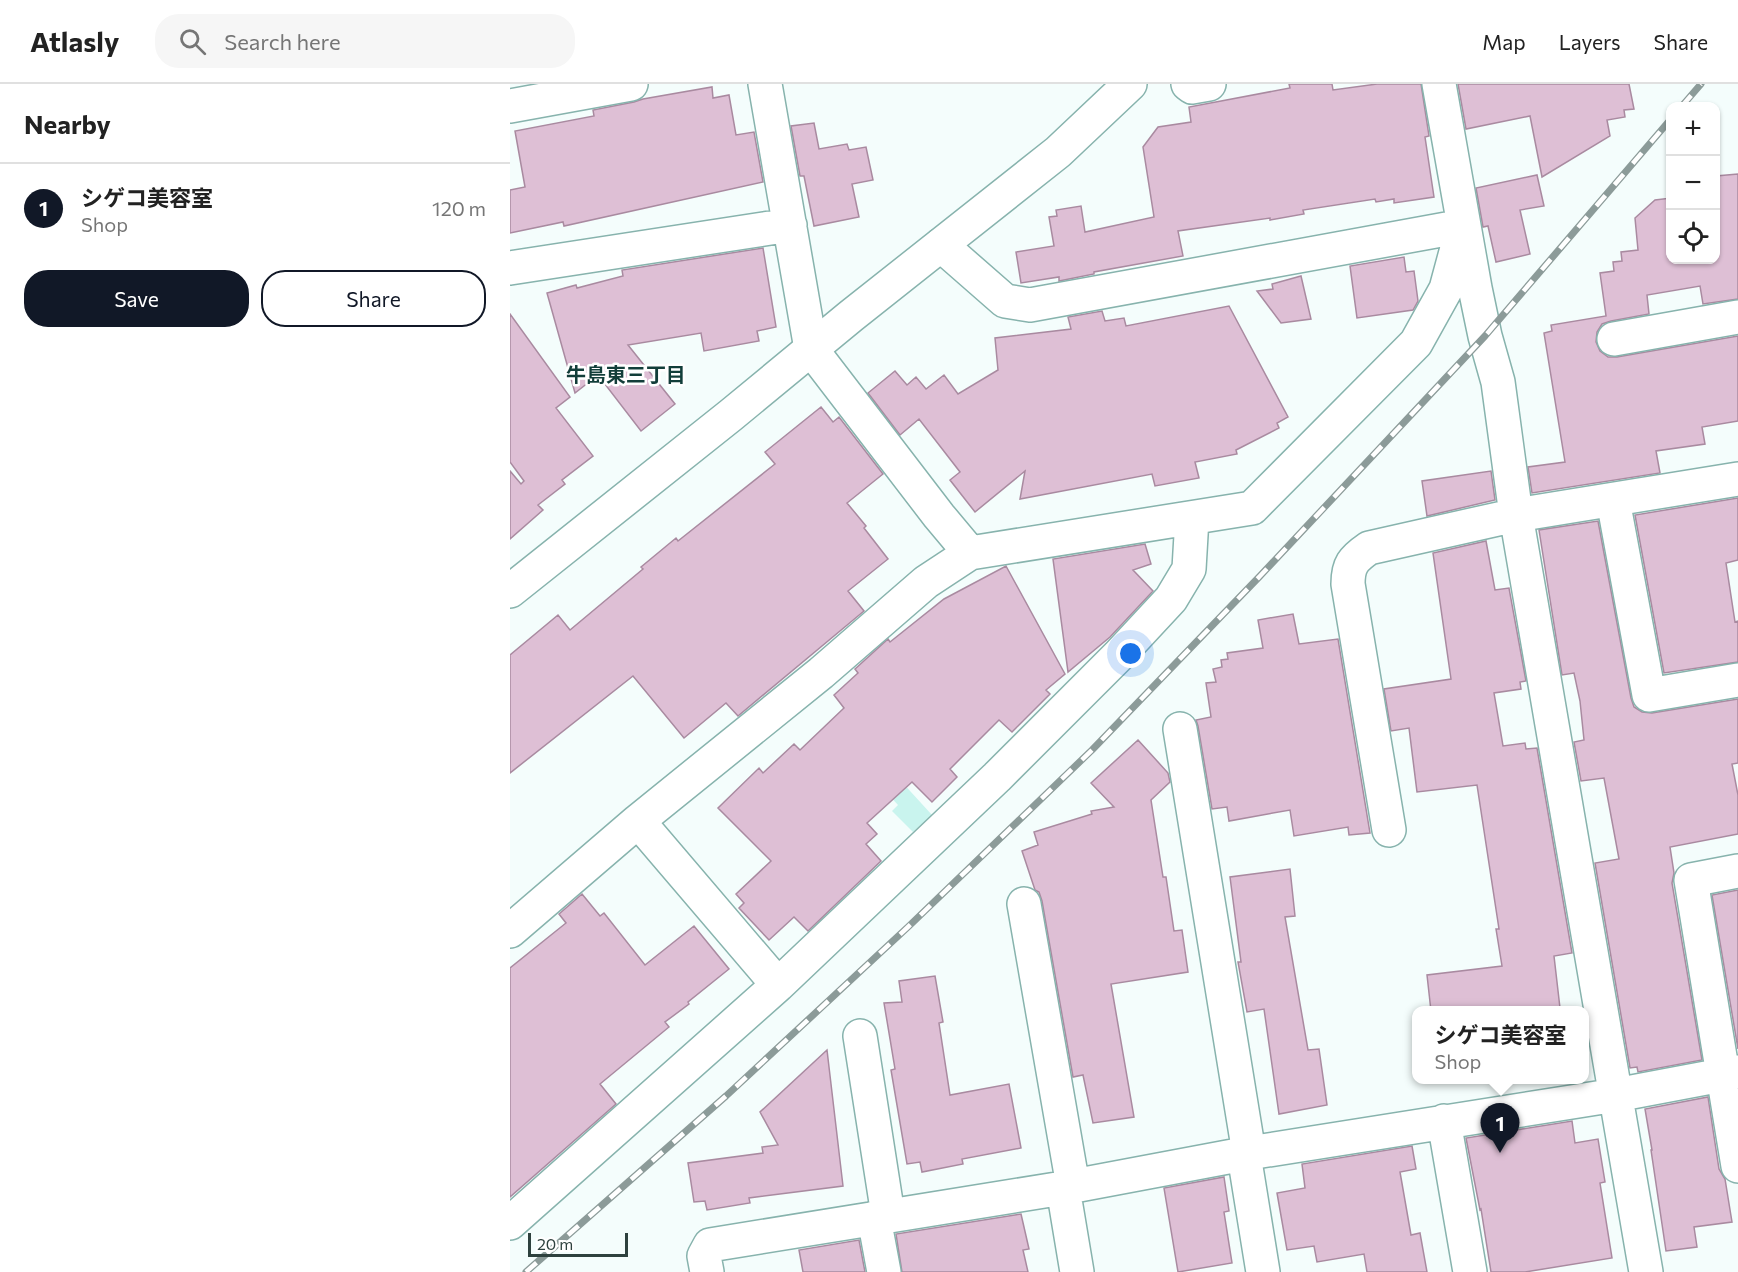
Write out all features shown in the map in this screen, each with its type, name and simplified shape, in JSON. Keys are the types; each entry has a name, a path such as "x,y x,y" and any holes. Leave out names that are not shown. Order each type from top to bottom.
{"street":[{"path":"510,106 631,84"},
{"path":"765,84 811,349 970,554"},
{"path":"510,591 1058,152 1130,84"},
{"path":"1188,84 1192,87 1209,84"},
{"path":"1439,84 1462,226 1485,336 1498,382 1516,515 1646,1272"},
{"path":"510,268 790,225"},
{"path":"941,245 1005,301 1030,305 1462,226"},
{"path":"510,931 638,821 821,673 926,582 970,554 1252,508 1416,343 1446,289 1462,226"},
{"path":"1614,339 1738,317"},
{"path":"1389,830 1348,584 1348,570 1357,556 1369,548 1516,515 1738,479"},
{"path":"1613,500 1649,695 1738,680"},
{"path":"510,1223 778,985 997,777 1118,656 1171,599 1189,568 1192,518"},
{"path":"1180,729 1263,1272"},
{"path":"638,821 778,985"},
{"path":"1738,871 1690,880 1730,1073 1738,1166"},
{"path":"1024,904 1068,1187 1077,1272"},
{"path":"860,1036 881,1217 884,1272"},
{"path":"707,1272 704,1256 710,1245 1068,1187 1444,1121 1616,1095 1730,1073"},
{"path":"1444,1121 1470,1272"}],"shaded area":[{"path":"879,757 932,815 913,832 892,811 898,805 865,769"}],"building":[{"path":"1289,84 1332,84 1333,90 1377,84 1421,84 1429,136 1425,137 1434,197 1394,203 1394,199 1376,202 1375,199 1303,210 1304,214 1270,220 1270,218 1178,231 1183,256 1094,272 1094,274 1059,281 1059,277 1021,283 1016,252 1054,246 1049,217 1057,216 1056,210 1081,206 1085,232 1154,217 1143,147 1158,127 1191,122 1189,107 1290,88"},
{"path":"1458,84 1629,84 1634,109 1624,110 1625,117 1607,120 1610,136 1542,177 1530,116 1466,129"},
{"path":"712,87 713,98 729,95 736,135 754,132 763,182 564,226 563,222 510,233 510,190 525,187 515,131 594,116 593,110"},
{"path":"814,123 819,149 847,144 849,150 866,147 873,180 852,184 859,217 814,226 804,176 800,176 791,126"},
{"path":"1738,174 1738,299 1703,304 1700,286 1647,295 1649,314 1602,324 1597,332 1596,342 1600,351 1608,357 1617,357 1738,336 1738,421 1702,427 1705,444 1656,451 1660,473 1532,493 1528,467 1565,462 1544,333 1552,331 1551,325 1606,316 1600,273 1614,271 1613,262 1622,261 1621,252 1638,250 1635,218 1655,200 1666,199 1666,264 1720,264 1720,176"},
{"path":"1537,175 1544,206 1520,210 1530,254 1496,262 1488,226 1483,227 1476,188"},
{"path":"763,248 776,327 757,331 759,341 704,351 701,333 628,345 675,404 641,431 598,375 575,393 547,293 623,276 622,270"},
{"path":"1404,257 1406,272 1414,271 1418,301 1413,310 1357,318 1350,266"},
{"path":"1301,276 1311,319 1281,323 1257,291 1273,289 1272,284"},
{"path":"1229,306 1288,417 1277,423 1279,428 1236,450 1237,454 1195,462 1199,478 1155,486 1152,474 1020,499 1025,471 975,512 950,480 960,472 919,419 900,435 868,393 895,371 907,385 916,377 926,389 944,375 958,394 998,370 995,338 1071,329 1068,317 1102,311 1105,321 1124,318 1126,326"},
{"path":"510,314 570,397 556,408 593,456 562,480 565,484 538,505 543,510 510,539 510,471 521,484 524,481 510,462"},
{"path":"821,407 833,422 839,417 883,474 847,503 888,559 848,591 864,611 738,716 726,703 684,738 633,676 510,773 510,655 558,615 570,630 676,538 678,541 775,464 765,452"},
{"path":"1491,471 1495,500 1427,516 1422,481"},
{"path":"1738,498 1738,560 1726,563 1735,622 1738,621 1738,662 1664,673 1635,515"},
{"path":"1598,521 1634,707 1642,712 1652,713 1738,699 1738,763 1732,764 1738,795 1738,834 1670,847 1674,873 1672,883 1702,1060 1638,1072 1637,1067 1630,1068 1595,863 1619,859 1604,778 1581,781 1574,742 1584,740 1580,701 1574,673 1562,675 1539,530"},
{"path":"1486,541 1495,590 1509,588 1526,681 1520,682 1521,689 1494,693 1503,746 1525,743 1526,749 1537,748 1572,953 1554,956 1560,1006 1430,1006 1427,975 1502,966 1496,929 1499,929 1477,785 1417,792 1409,728 1391,731 1384,689 1451,679 1433,553"},
{"path":"1145,544 1151,564 1133,570 1153,591 1110,637 1068,672 1053,559"},
{"path":"1006,566 1065,674 1046,690 1050,694 1012,732 999,720 950,769 957,777 932,802 912,782 867,823 877,834 866,844 881,861 808,931 794,917 769,940 739,908 744,903 736,894 771,861 718,808 759,768 763,773 794,744 800,750 844,708 834,695 858,673 855,669 888,639 890,642 944,599"},
{"path":"1293,614 1299,644 1338,639 1370,833 1349,835 1348,827 1294,836 1290,810 1229,821 1227,807 1212,809 1196,720 1211,717 1206,683 1216,682 1213,669 1222,667 1221,660 1228,659 1227,653 1263,648 1258,620"},
{"path":"1138,740 1168,773 1170,782 1151,800 1174,931 1182,930 1188,972 1111,984 1134,1117 1093,1123 1083,1075 1073,1077 1042,901 1039,892 1035,890 1022,851 1038,845 1034,832 1092,814 1091,811 1114,807 1091,783"},
{"path":"1290,869 1295,916 1285,917 1308,1050 1319,1049 1327,1105 1279,1114 1264,1009 1247,1012 1238,962 1241,962 1230,877"},
{"path":"1738,890 1738,1049 1712,895"},
{"path":"582,894 600,916 604,913 645,965 694,926 729,969 665,1022 669,1027 600,1084 616,1104 510,1197 510,968 566,923 559,914"},
{"path":"935,976 943,1022 939,1023 950,1095 1009,1084 1021,1148 962,1159 963,1164 922,1172 920,1162 907,1164 891,1070 895,1069 884,1003 902,1002 899,981"},
{"path":"827,1050 843,1186 749,1198 750,1203 707,1210 705,1201 694,1202 688,1163 763,1153 762,1147 778,1145 760,1112"},
{"path":"1708,1097 1719,1169 1725,1179 1732,1222 1694,1227 1697,1247 1666,1251 1645,1109"},
{"path":"1572,1121 1575,1143 1598,1139 1605,1182 1600,1183 1612,1258 1525,1272 1491,1272 1466,1138"},
{"path":"1412,1146 1416,1169 1400,1172 1411,1235 1420,1233 1427,1272 1367,1272 1364,1254 1317,1262 1314,1246 1287,1250 1277,1193 1305,1188 1302,1164"},
{"path":"1224,1177 1229,1211 1224,1212 1232,1263 1178,1272 1164,1188"},
{"path":"1021,1214 1029,1249 1023,1250 1028,1272 902,1272 896,1234"},
{"path":"859,1240 865,1272 803,1272 799,1250"}],"railway":[{"path":"1685,102 1701,84"},
{"path":"526,1272 726,1096 909,926 1092,750 1260,576 1485,336 1666,125"}],"place":[{"name":"シゲコ美容室","path":"1500,1153"}],"district":[{"name":"牛島東三丁目","path":"626,374"}]}
